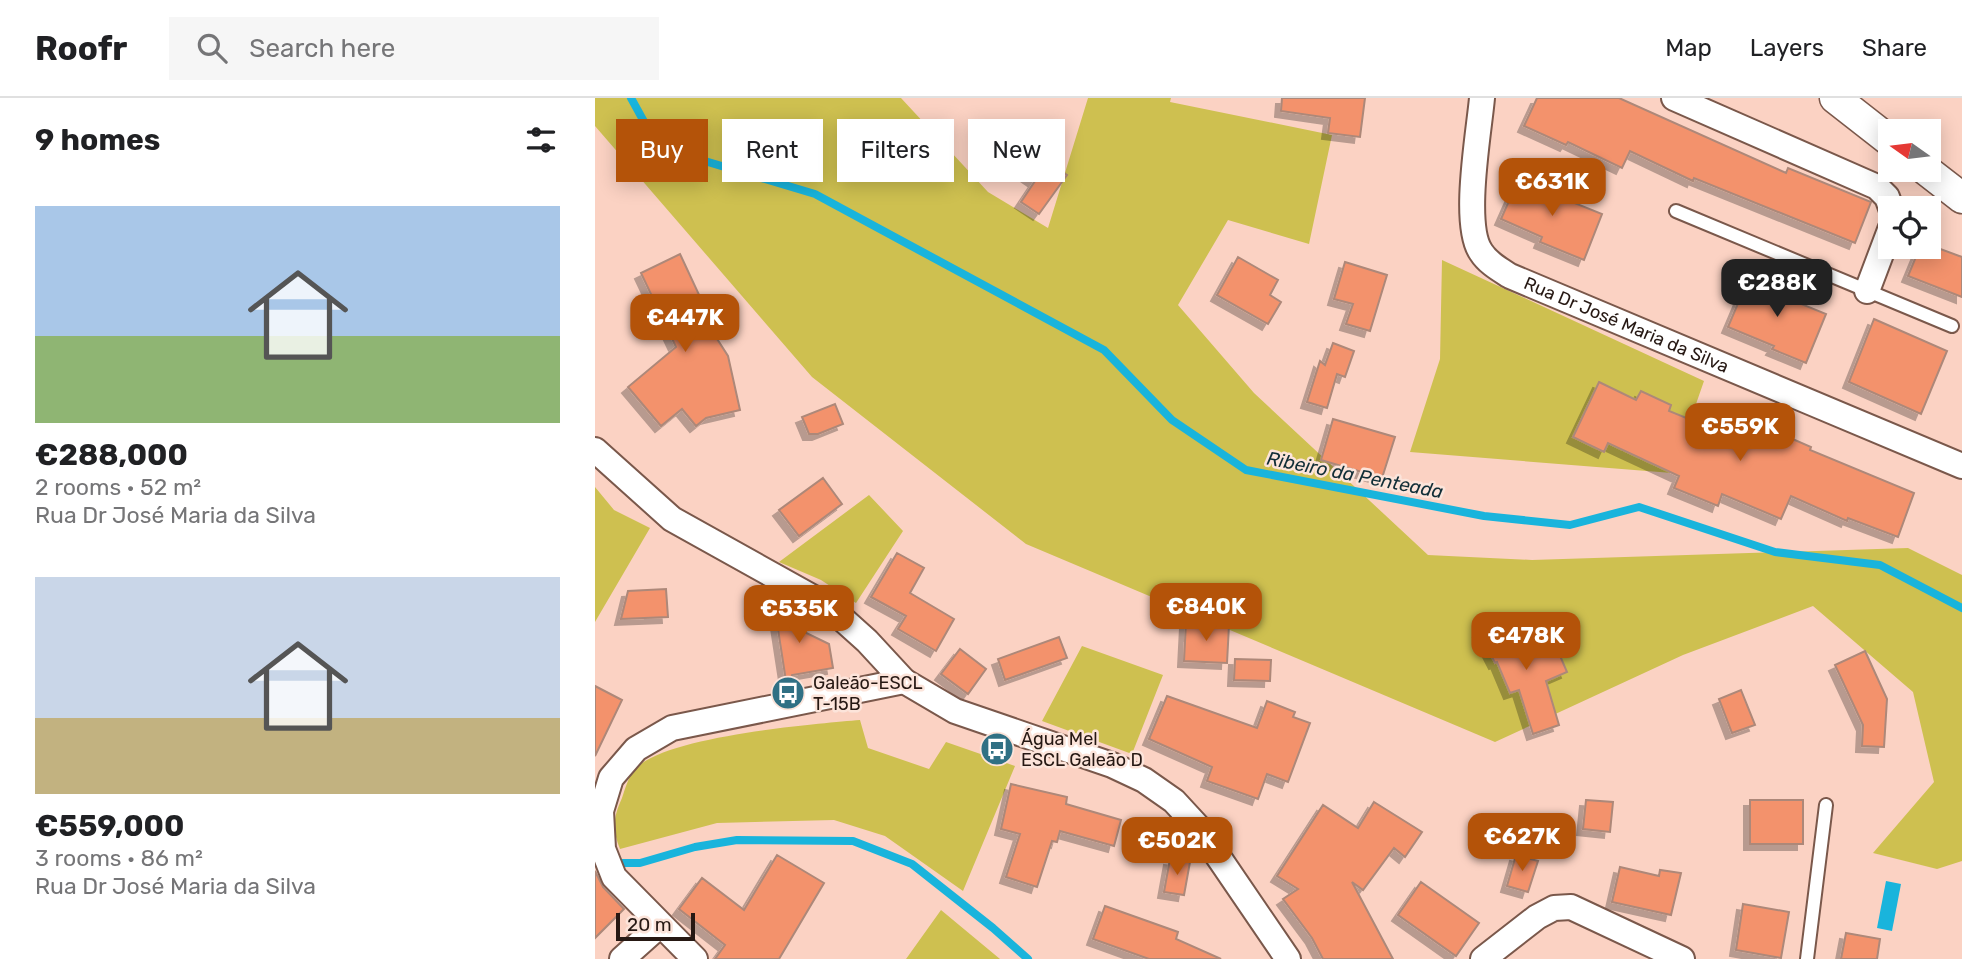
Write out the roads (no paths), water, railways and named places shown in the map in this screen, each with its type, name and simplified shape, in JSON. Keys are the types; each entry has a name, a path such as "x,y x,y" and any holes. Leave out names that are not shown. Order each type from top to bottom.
{"street":[{"name":"Rua Dr José Maria da Silva","path":"1482,98 1472,229 1479,250 1489,262 1510,276 1962,466"},
{"path":"1674,98 1877,187 1886,196"},
{"path":"1835,98 1878,132"},
{"path":"1941,182 1962,198"},
{"path":"1867,291 1879,259"},
{"path":"595,450 672,519 828,606 867,641 904,681 955,711 1112,765 1144,780 1174,801 1198,827 1288,959"},
{"path":"695,959 614,877 603,849 601,811 611,778 636,749 672,728 904,681"},
{"path":"1483,959 1537,917 1554,908 1570,907 1682,959"},
{"path":"621,959 660,925"}],"lane":[{"path":"1677,211 1952,326"},
{"path":"1807,959 1826,805"}],"water":[{"path":"1886,881 1901,884 1892,931 1877,928"}],"waterway":[{"name":"Ribeiro da Penteada","path":"631,98 658,147 815,194 1104,350 1172,420 1246,470 1484,516 1570,525 1639,507 1775,552 1880,565 1962,608"},
{"name":"Ribeiro da Penteada","path":"622,863 640,863 695,847 737,840 853,841 912,864 1028,959"}],"place":[{"name":"Galeão-ESCL T-15B","path":"788,693"},
{"name":"Água Mel ESCL Galeão D","path":"997,749"}]}
